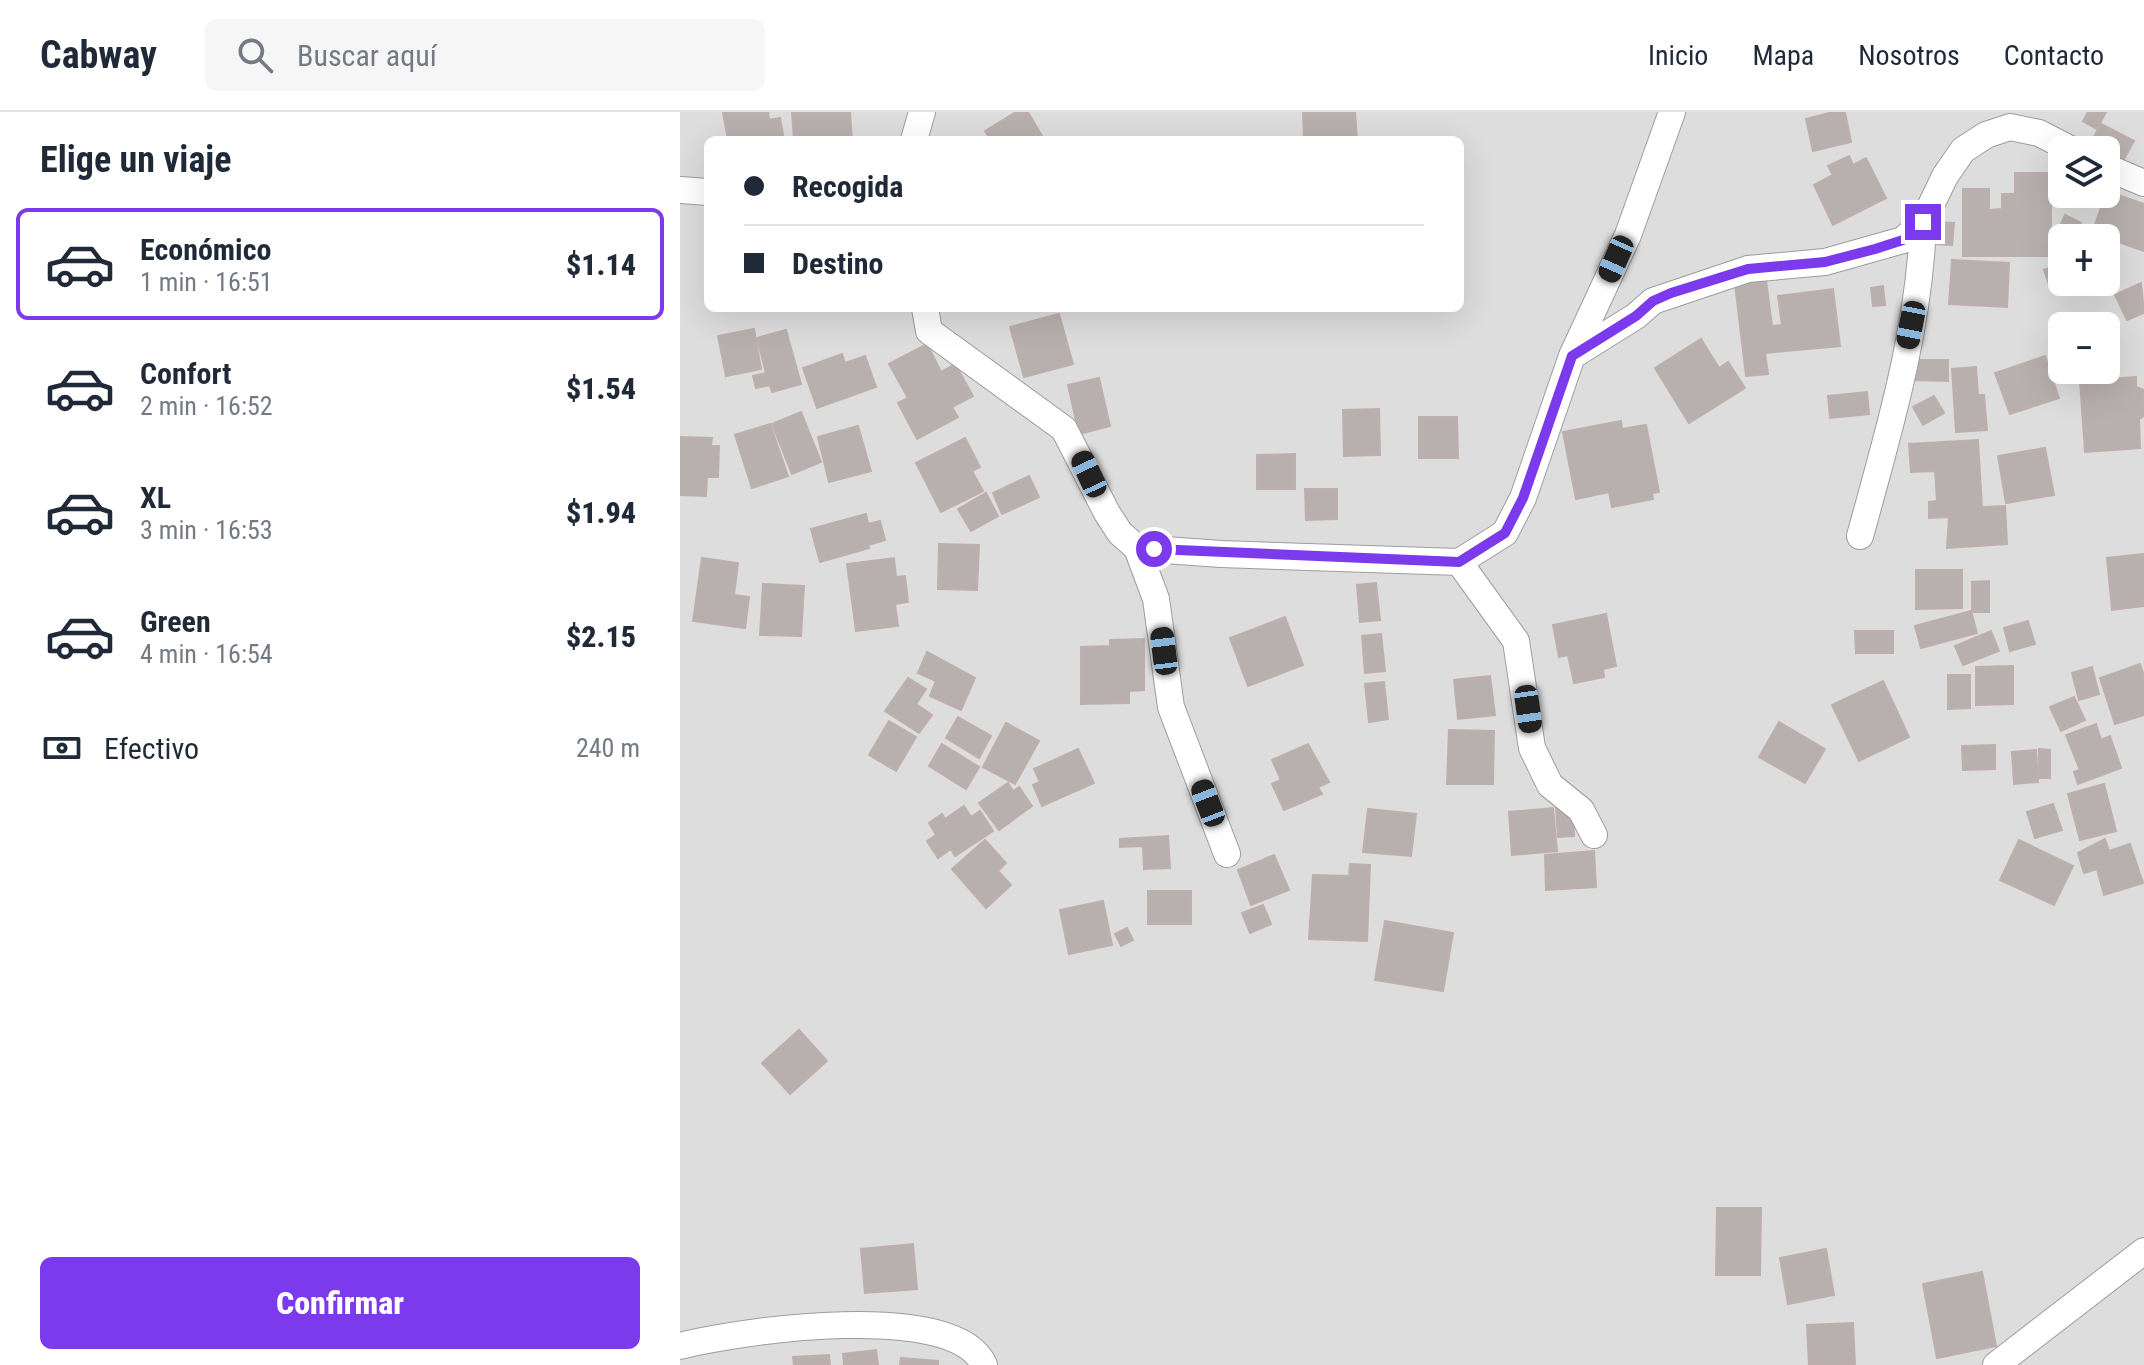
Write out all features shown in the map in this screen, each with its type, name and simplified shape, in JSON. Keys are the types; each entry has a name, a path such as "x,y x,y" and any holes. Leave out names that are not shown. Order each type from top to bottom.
{"street":[{"path":"915,136 922,112"},
{"path":"1137,548 1459,562 1505,533 1523,498 1572,356 1628,235 1672,112"},
{"path":"1572,356 1636,316 1653,301 1671,293 1748,269 1825,262 1903,240 1923,222 1945,176 1963,150 1986,135 2010,127 2048,138"},
{"path":"2120,173 2144,183"},
{"path":"680,190 704,192"},
{"path":"1860,536 1894,410 1922,268 1923,222"},
{"path":"926,312 929,331 1064,429 1107,513 1120,533 1137,548 1156,599 1171,707 1227,854"},
{"path":"1459,562 1516,641 1532,748 1550,785 1574,802 1594,835"},
{"path":"1996,1365 2144,1251"},
{"path":"680,1346 719,1336 768,1330 876,1325 911,1327 968,1343 984,1365"}],"shaded area":[{"path":"680,112 2144,112 2144,1365 680,1365"}],"building":[{"path":"723,112 768,112 769,120 780,118 783,136 727,136"},
{"path":"792,112 850,112 852,136 794,136"},
{"path":"1016,112 1028,112 1042,136 988,136 985,131"},
{"path":"1303,112 1355,112 1357,136 1304,136"},
{"path":"1845,112 1851,142 1813,151 1806,119"},
{"path":"2088,112 2106,112 2097,129 2083,121"},
{"path":"2101,124 2134,141 2123,161 2120,159 2120,136 2094,136"},
{"path":"1849,156 1853,165 1866,158 1886,198 1833,225 1814,185 1833,175 1828,166"},
{"path":"2015,173 2048,173 2051,224 2048,224 2048,256 1963,256 1963,189 1989,189 1989,210 2002,209 2002,194 2015,194"},
{"path":"2120,196 2144,204 2144,251 2120,243 2120,224 2095,224 2101,208 2120,208"},
{"path":"2065,215 2081,223 2081,224 2061,224"},
{"path":"1931,222 1954,223 1952,245 1929,244"},
{"path":"1952,260 2009,263 2007,307 1949,304"},
{"path":"1766,280 1772,326 1782,325 1778,296 1833,289 1840,346 1765,353 1768,374 1746,376 1735,284"},
{"path":"2141,283 2144,313 2127,320 2115,296 2120,296 2120,293"},
{"path":"1883,286 1885,305 1873,306 1871,288"},
{"path":"1059,314 1073,364 1024,377 1010,327"},
{"path":"754,329 761,369 726,376 718,336"},
{"path":"786,330 801,384 772,392 770,385 756,388 753,376 766,373 757,338"},
{"path":"1701,339 1719,368 1728,362 1745,388 1689,423 1655,368"},
{"path":"927,344 941,372 955,364 973,396 952,407 958,417 917,439 898,403 908,398 889,364"},
{"path":"842,354 845,363 865,356 876,387 817,408 803,368"},
{"path":"2045,356 2048,384 2054,384 2059,398 2010,414 1995,373"},
{"path":"1911,360 1948,360 1948,381 1910,380"},
{"path":"1976,367 1978,395 1984,395 1987,430 1956,432 1952,369"},
{"path":"2136,377 2136,387 2144,390 2144,416 2139,419 2140,448 2085,452 2080,384 2120,384 2120,378"},
{"path":"1099,378 1110,426 1079,434 1068,385"},
{"path":"1867,392 1869,414 1830,418 1828,396"},
{"path":"1934,396 1944,413 1923,425 1913,407"},
{"path":"1379,409 1380,455 1344,456 1343,410"},
{"path":"801,412 821,462 792,474 772,424"},
{"path":"1419,417 1457,417 1458,458 1419,458"},
{"path":"1621,421 1622,429 1646,425 1659,492 1652,493 1653,499 1612,507 1609,492 1576,499 1563,432"},
{"path":"770,424 788,476 752,488 735,435"},
{"path":"858,426 871,471 829,482 818,437"},
{"path":"680,437 712,438 711,446 719,446 718,477 707,477 706,496 680,495"},
{"path":"965,438 980,467 972,471 983,491 941,512 916,463"},
{"path":"1978,440 1982,507 2005,506 2007,544 1947,548 1949,517 1929,518 1929,502 1937,501 1935,471 1911,472 1909,444"},
{"path":"2045,448 2054,495 2006,503 1998,456"},
{"path":"1295,454 1295,489 1257,489 1257,455"},
{"path":"1029,476 1039,497 1002,514 993,493"},
{"path":"1305,489 1337,489 1337,519 1306,520"},
{"path":"986,493 998,516 971,531 958,509"},
{"path":"866,514 868,524 880,521 885,540 868,545 869,548 820,562 811,529"},
{"path":"939,544 979,545 977,590 938,589"},
{"path":"2144,554 2144,606 2112,610 2107,558"},
{"path":"702,558 738,563 734,595 749,597 745,628 693,621"},
{"path":"894,558 896,577 905,576 908,602 895,604 898,626 856,631 847,564"},
{"path":"1916,570 1962,570 1962,608 1916,609"},
{"path":"1989,581 1989,612 1972,612 1972,582"},
{"path":"1376,583 1380,620 1360,622 1357,585"},
{"path":"763,584 804,586 801,636 760,635"},
{"path":"1971,611 1977,633 1921,648 1915,626"},
{"path":"1606,614 1616,666 1603,669 1604,677 1574,683 1568,655 1559,657 1553,625"},
{"path":"1285,617 1303,665 1248,686 1230,638"},
{"path":"2028,621 2035,644 2010,651 2004,628"},
{"path":"1855,631 1893,631 1893,653 1856,653"},
{"path":"1991,631 1999,651 1963,665 1955,646"},
{"path":"1381,634 1385,671 1365,673 1362,636"},
{"path":"1144,639 1144,690 1129,691 1129,703 1081,704 1081,647 1110,646 1110,640"},
{"path":"927,652 975,678 961,710 930,696 936,681 918,673"},
{"path":"2140,664 2144,676 2144,715 2115,724 2100,678"},
{"path":"2013,666 2013,704 1976,705 1976,667"},
{"path":"2092,667 2099,694 2079,700 2072,673"},
{"path":"1948,675 1970,675 1970,708 1948,709"},
{"path":"1490,676 1495,715 1458,719 1454,680"},
{"path":"908,678 926,689 916,704 932,715 919,733 885,711"},
{"path":"1883,681 1909,737 1859,761 1832,705"},
{"path":"1384,682 1388,719 1369,722 1365,684"},
{"path":"2074,697 2085,720 2061,731 2050,707"},
{"path":"958,717 991,736 979,758 946,738"},
{"path":"889,721 916,737 896,771 869,755"},
{"path":"1779,722 1825,749 1805,783 1759,757"},
{"path":"1006,723 1039,741 1015,784 983,767"},
{"path":"2096,724 2101,740 2110,736 2121,768 2078,784 2074,772 2080,770 2066,735"},
{"path":"1449,730 1494,731 1493,784 1447,784"},
{"path":"942,744 979,767 966,789 929,766"},
{"path":"1308,744 1329,782 1318,787 1322,794 1284,810 1272,784 1281,780 1272,760"},
{"path":"1995,745 1995,769 1963,770 1962,746"},
{"path":"1078,749 1094,783 1042,806 1033,785 1040,782 1034,769"},
{"path":"2039,749 2050,750 2050,778 2039,778"},
{"path":"2036,750 2038,782 2014,784 2012,752"},
{"path":"1008,783 1013,791 1019,787 1032,806 999,830 979,803"},
{"path":"2104,784 2116,831 2080,840 2068,794"},
{"path":"2053,804 2062,830 2035,838 2027,812"},
{"path":"964,806 971,817 980,811 993,831 955,856 951,849 938,858 927,841 936,835 929,823 942,814 945,819"},
{"path":"1553,808 1557,851 1512,855 1509,812"},
{"path":"1556,808 1573,808 1574,836 1558,837"},
{"path":"1368,809 1416,814 1411,856 1363,852"},
{"path":"1168,836 1170,868 1144,869 1143,846 1120,847 1120,839"},
{"path":"2105,839 2109,851 2130,844 2143,883 2104,895 2097,869 2084,873 2078,853"},
{"path":"985,840 1006,863 998,871 1011,885 986,908 952,869"},
{"path":"2019,840 2073,866 2054,905 2000,880"},
{"path":"1594,851 1596,887 1546,890 1545,855"},
{"path":"1274,855 1289,890 1251,905 1238,870"},
{"path":"1350,864 1370,865 1367,941 1309,939 1313,875 1349,876"},
{"path":"1148,891 1191,891 1191,924 1148,924"},
{"path":"1103,901 1112,945 1069,954 1060,910"},
{"path":"1263,905 1271,924 1250,933 1242,913"},
{"path":"1385,921 1453,933 1443,991 1375,980"},
{"path":"1127,928 1133,940 1121,946 1115,934"},
{"path":"799,1030 827,1061 790,1094 762,1063"},
{"path":"1717,1208 1761,1208 1760,1275 1716,1275"},
{"path":"913,1244 917,1289 865,1293 861,1249"},
{"path":"1826,1249 1834,1295 1788,1304 1780,1258"},
{"path":"1982,1272 1996,1346 1937,1358 1923,1284"},
{"path":"1853,1323 1855,1365 1809,1365 1807,1325"},
{"path":"876,1350 878,1365 844,1365 843,1354"},
{"path":"829,1355 830,1365 794,1365 793,1357"},
{"path":"901,1358 938,1361 938,1365 900,1365"}],"route":[{"path":"1154,549 1442,564 1459,562 1478,553 1505,533 1523,498 1572,356 1636,316 1653,301 1671,293 1718,281 1748,269 1825,262 1875,249 1903,240 1923,222"}]}
